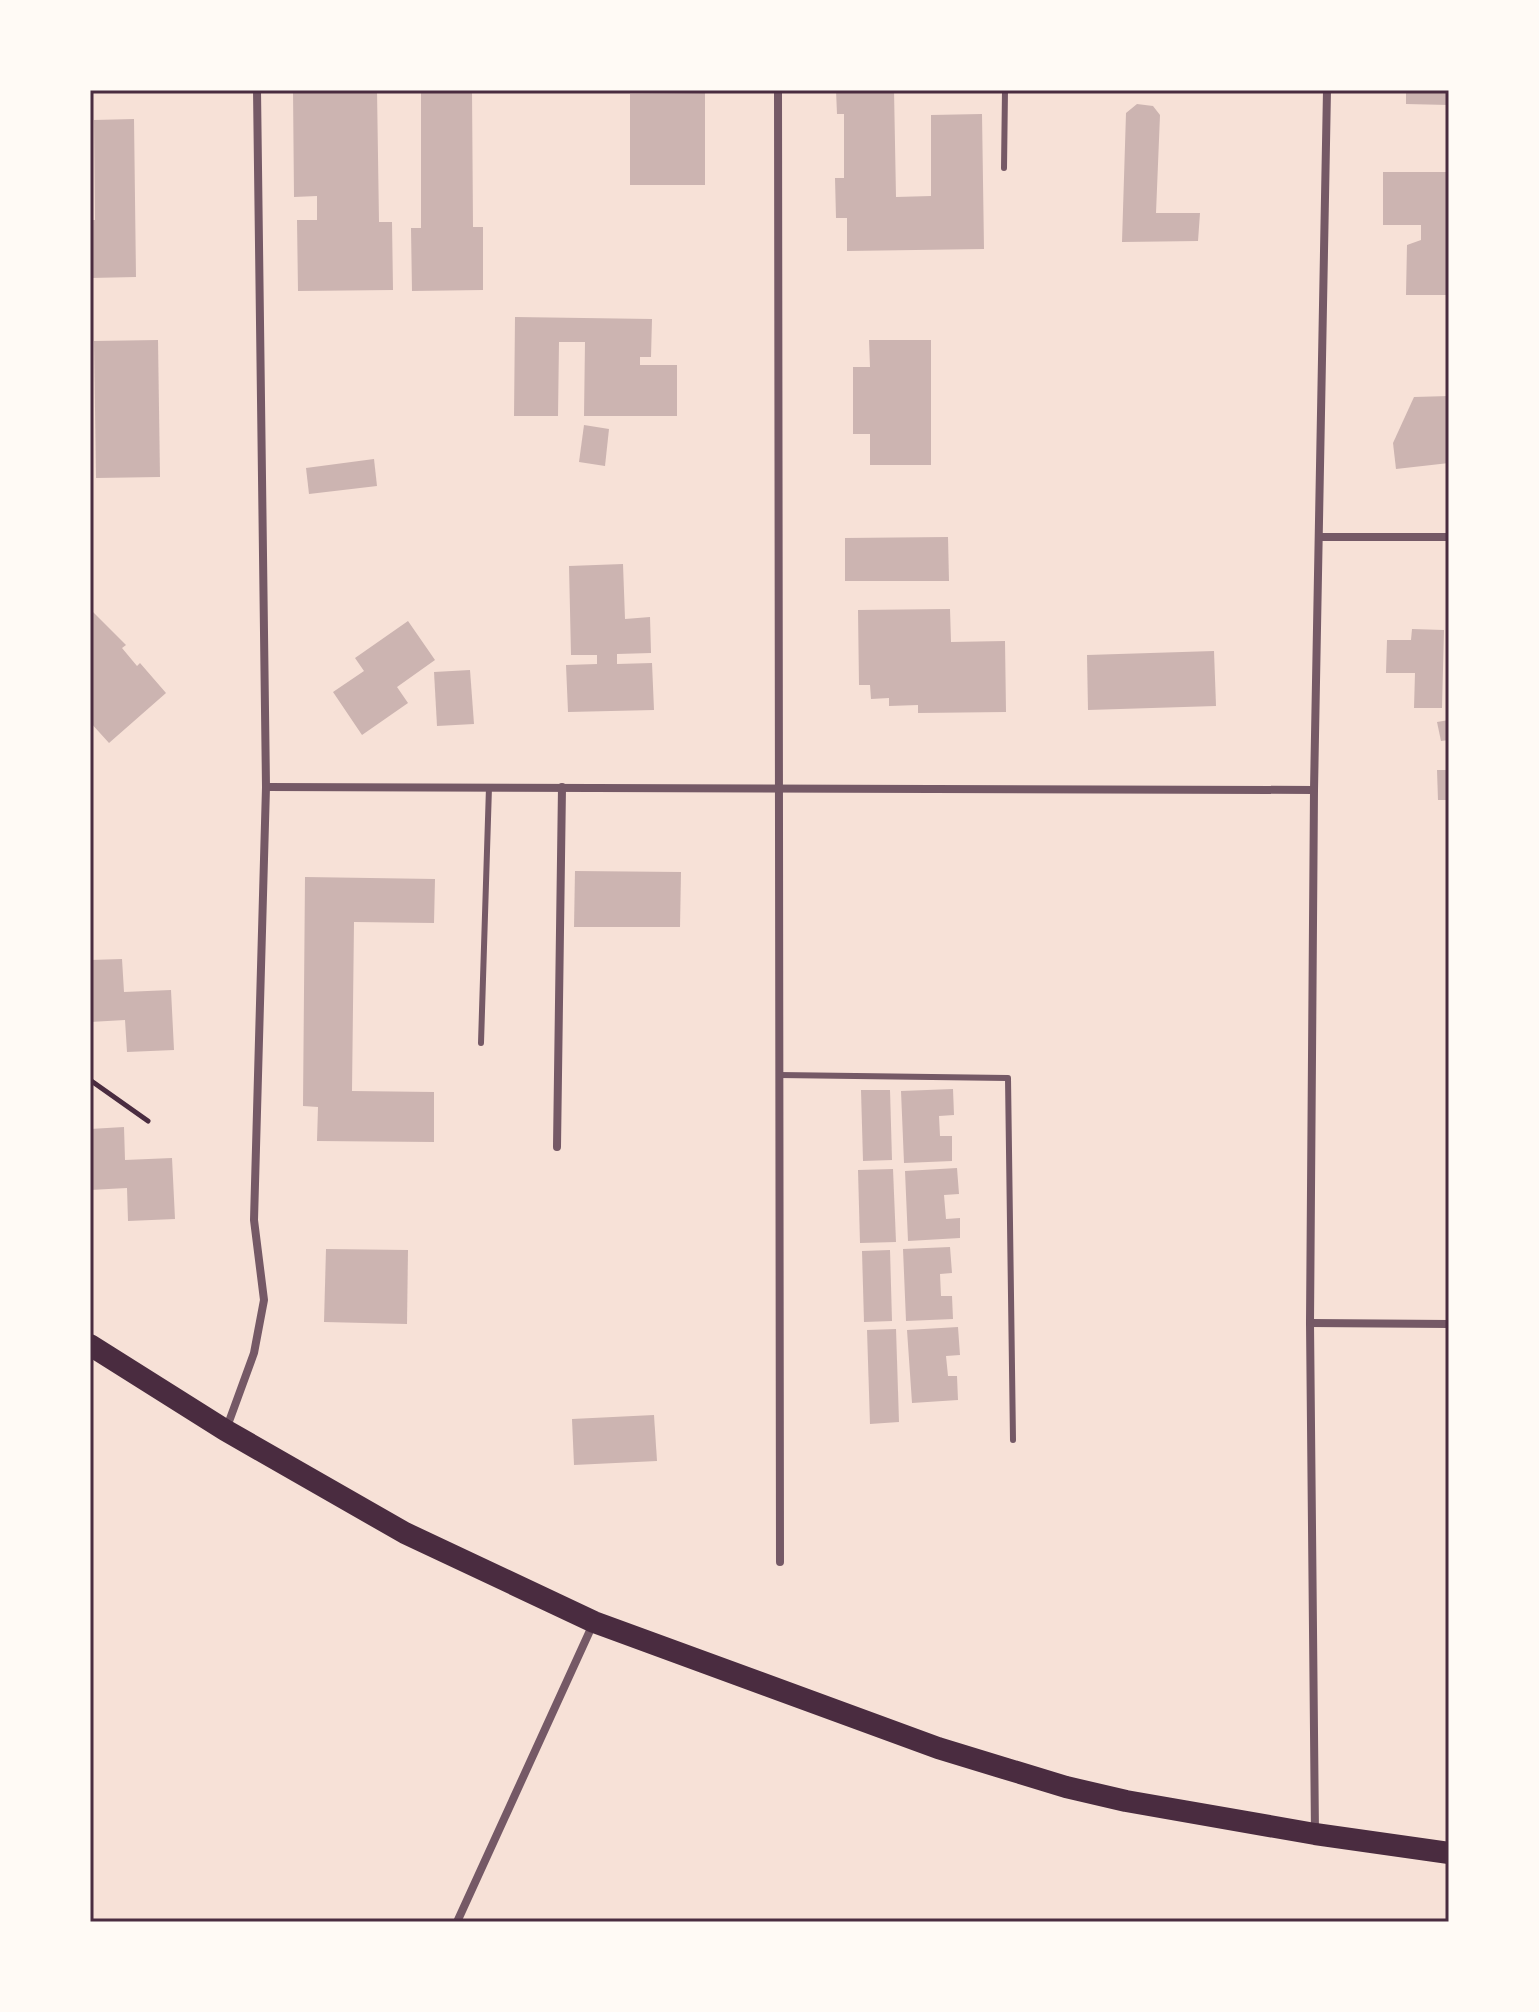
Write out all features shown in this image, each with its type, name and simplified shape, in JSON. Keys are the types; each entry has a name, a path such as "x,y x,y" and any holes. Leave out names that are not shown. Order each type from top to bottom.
{"highway":[{"path":"90,1345 225,1430 405,1533 594,1622 1009,1771 1126,1801 1315,1834 1449,1853"}],"street":[{"path":"225,1430 254,1353 264,1300 254,1220 266,787 257,90"},
{"path":"778,90 780,1562"},
{"path":"1315,1834 1310,1323 1314,790 1327,90"},
{"path":"1319,537 1449,537"},
{"path":"266,787 1314,790"},
{"path":"557,1147 562,787"},
{"path":"1310,1323 1449,1324"},
{"path":"457,1922 594,1622"}],"lane":[{"path":"1004,168 1005,90"},
{"path":"481,1043 489,787"},
{"path":"779,1075 1008,1078 1013,1440"}],"path":[{"path":"90,1080 148,1121"}],"building":[{"path":"293,90 377,90 379,222 392,222 393,290 298,291 297,220 317,220 317,196 294,197"},
{"path":"421,90 472,90 473,227 483,227 483,290 412,291 411,228 421,228"},
{"path":"836,90 894,90 896,197 931,196 931,115 982,114 984,249 847,251 847,218 836,218 835,178 844,178 844,114 837,114"},
{"path":"1406,90 1449,90 1449,105 1406,104"},
{"path":"705,93 705,185 630,185 630,94"},
{"path":"1137,104 1153,106 1160,115 1156,213 1200,213 1198,241 1122,242 1126,113"},
{"path":"134,119 136,277 90,278 90,220 95,220 94,120"},
{"path":"1383,172 1449,172 1449,295 1406,295 1407,245 1421,240 1421,225 1383,225"},
{"path":"515,317 652,319 651,357 640,357 640,365 677,365 677,416 584,416 585,342 559,342 558,416 514,416"},
{"path":"158,340 160,477 96,478 94,341"},
{"path":"869,340 931,340 931,465 870,465 870,434 853,434 853,367 870,367"},
{"path":"1449,396 1449,463 1396,469 1393,443 1414,397"},
{"path":"584,425 609,429 605,466 579,462"},
{"path":"374,459 377,486 309,494 306,468"},
{"path":"948,537 949,581 845,581 845,538"},
{"path":"623,564 625,619 650,617 651,653 617,654 617,664 652,663 654,710 568,712 566,665 597,664 597,655 571,655 569,566"},
{"path":"90,609 126,645 122,648 137,666 140,663 166,693 109,743 90,722"},
{"path":"950,609 951,642 1005,641 1006,712 918,713 918,705 889,706 889,698 871,699 870,685 859,685 858,610"},
{"path":"408,621 435,660 397,687 408,703 362,735 333,692 364,671 355,658"},
{"path":"1412,629 1444,630 1442,708 1414,708 1415,673 1386,673 1387,640 1411,640"},
{"path":"1214,651 1216,706 1088,710 1087,655"},
{"path":"470,670 474,724 437,726 434,672"},
{"path":"1449,720 1449,740 1441,741 1437,722"},
{"path":"1437,770 1449,770 1449,800 1438,800"},
{"path":"575,871 681,872 680,927 574,927"},
{"path":"305,877 435,879 434,923 354,922 352,1091 434,1092 434,1142 317,1141 318,1107 303,1106"},
{"path":"122,959 124,992 171,990 174,1050 127,1052 125,1020 90,1022 90,960"},
{"path":"953,1089 954,1115 939,1116 940,1136 952,1136 952,1161 904,1163 901,1091"},
{"path":"861,1090 890,1090 892,1160 863,1161"},
{"path":"124,1127 125,1160 172,1158 175,1219 128,1221 127,1188 90,1190 90,1129"},
{"path":"957,1168 959,1194 944,1195 946,1219 960,1218 960,1238 908,1241 905,1171"},
{"path":"893,1169 896,1242 860,1243 858,1170"},
{"path":"950,1247 952,1273 940,1274 941,1296 952,1296 953,1319 906,1321 903,1249"},
{"path":"326,1249 408,1250 407,1324 324,1322"},
{"path":"890,1250 892,1321 864,1322 862,1251"},
{"path":"958,1327 960,1355 946,1356 948,1376 957,1376 958,1400 912,1403 907,1330"},
{"path":"896,1329 899,1422 870,1424 867,1330"},
{"path":"654,1415 657,1461 574,1465 572,1419"}]}
